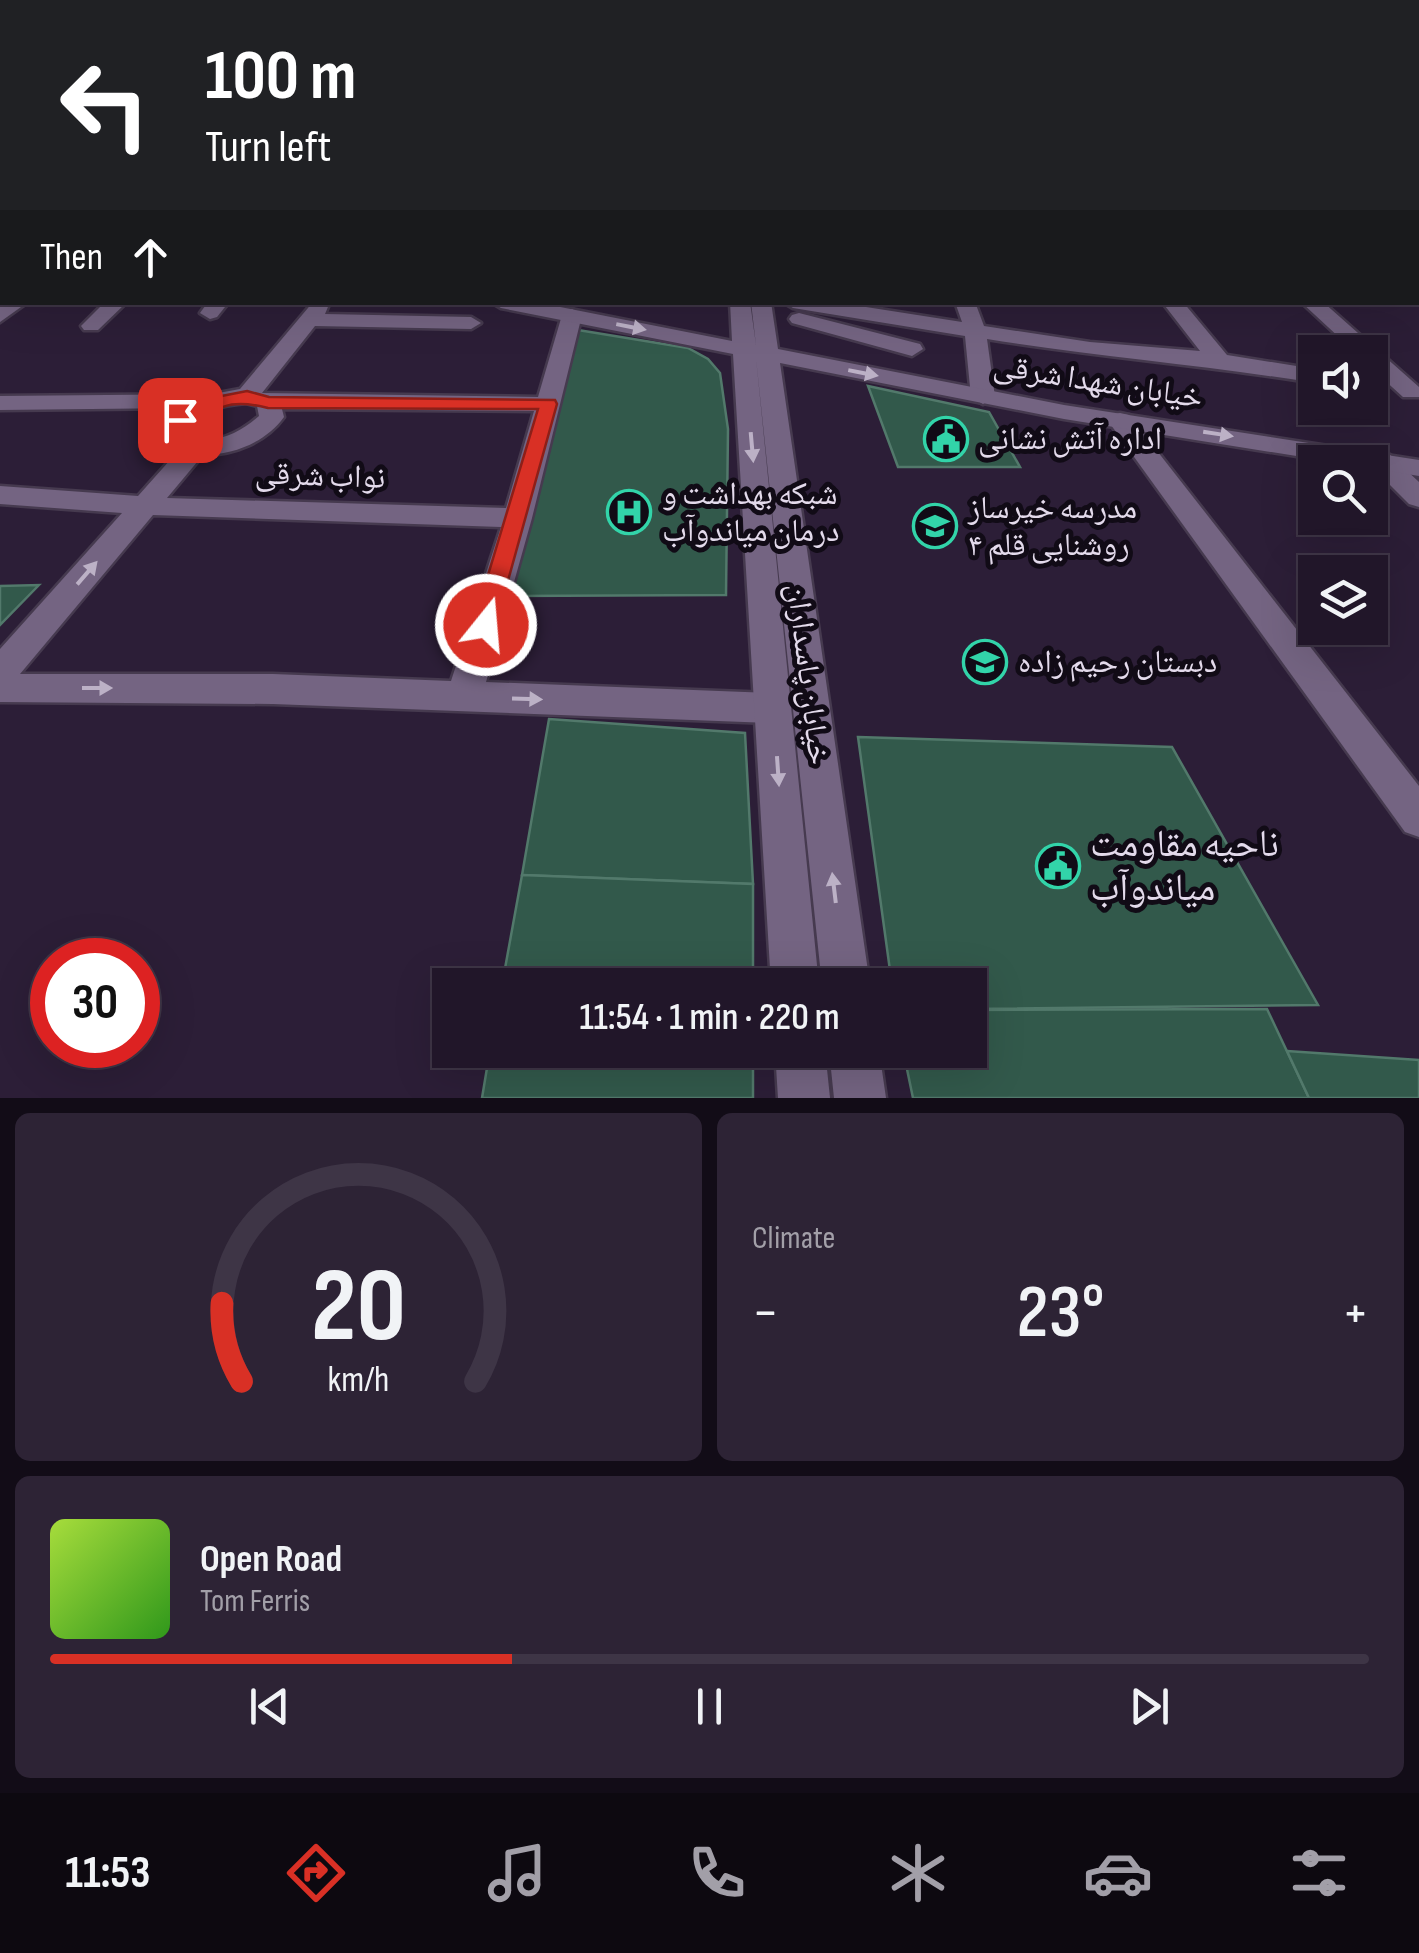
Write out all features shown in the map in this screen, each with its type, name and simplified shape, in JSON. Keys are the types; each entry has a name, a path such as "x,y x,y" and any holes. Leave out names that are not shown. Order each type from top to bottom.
{"street":[{"path":"91,326 115,305"},
{"name":"خیابان شهدا شرقی","path":"516,305 983,397 1298,448"},
{"path":"739,305 756,352"},
{"path":"813,305 1107,351 1218,360 1298,373"},
{"path":"966,305 975,330 983,397"},
{"path":"1174,305 1218,360"},
{"path":"1314,305 1348,335"},
{"path":"762,306 912,348"},
{"name":"خیابان پاسداران","path":"762,306 756,352 773,708 793,968"},
{"path":"258,399 316,312 471,323"},
{"path":"464,696 518,518 572,316"},
{"name":"خیابان پاسداران","path":"756,352 844,968"},
{"path":"1388,370 1415,392"},
{"path":"1388,388 1415,392"},
{"path":"0,403 258,399 548,404"},
{"path":"217,400 189,412 174,428 180,442 223,445 254,433 272,416 258,399"},
{"path":"1120,420 1419,818"},
{"path":"0,673 197,446"},
{"name":"خیابان شهدا شرقی","path":"1388,462 1419,468"},
{"path":"1388,468 1419,498"},
{"name":"نواب شرقی","path":"0,495 145,506 518,518"},
{"path":"0,688 273,689 773,708"},
{"path":"802,1068 804,1098"},
{"path":"856,1068 860,1098"}],"building":[{"name":"شبکه بهداشت و درمان میاندوآب","path":"578,330 688,348 708,359 720,373 728,429 726,595 510,596"},
{"name":"اداره آتش نشانی","path":"868,386 989,412 1020,467 898,467"},
{"path":"39,585 0,625 0,586"},
{"path":"549,719 745,733 753,884 522,875"},
{"name":"ناحیه مقاومت میاندوآب","path":"858,737 1172,747 1318,1005 987,1009 987,968 890,968"},
{"path":"522,875 753,884 753,968 505,968"},
{"path":"1267,1009 1309,1098 913,1098 907,1068 987,1068 987,1010"},
{"path":"1287,1051 1419,1060 1419,1098 1309,1098"},
{"path":"487,1068 753,1068 753,1098 482,1098"}],"place":[{"name":"اداره آتش نشانی","path":"946,439"},
{"name":"شبکه بهداشت و درمان میاندوآب","path":"629,512"},
{"name":"مدرسه خیرساز روشنایی قلم ۴","path":"935,526"},
{"name":"دبستان رحیم زاده","path":"985,662"},
{"name":"ناحیه مقاومت میاندوآب","path":"1058,866"}],"route":[{"path":"180,420 202,405 247,396 268,402 548,404 486,625"}]}
